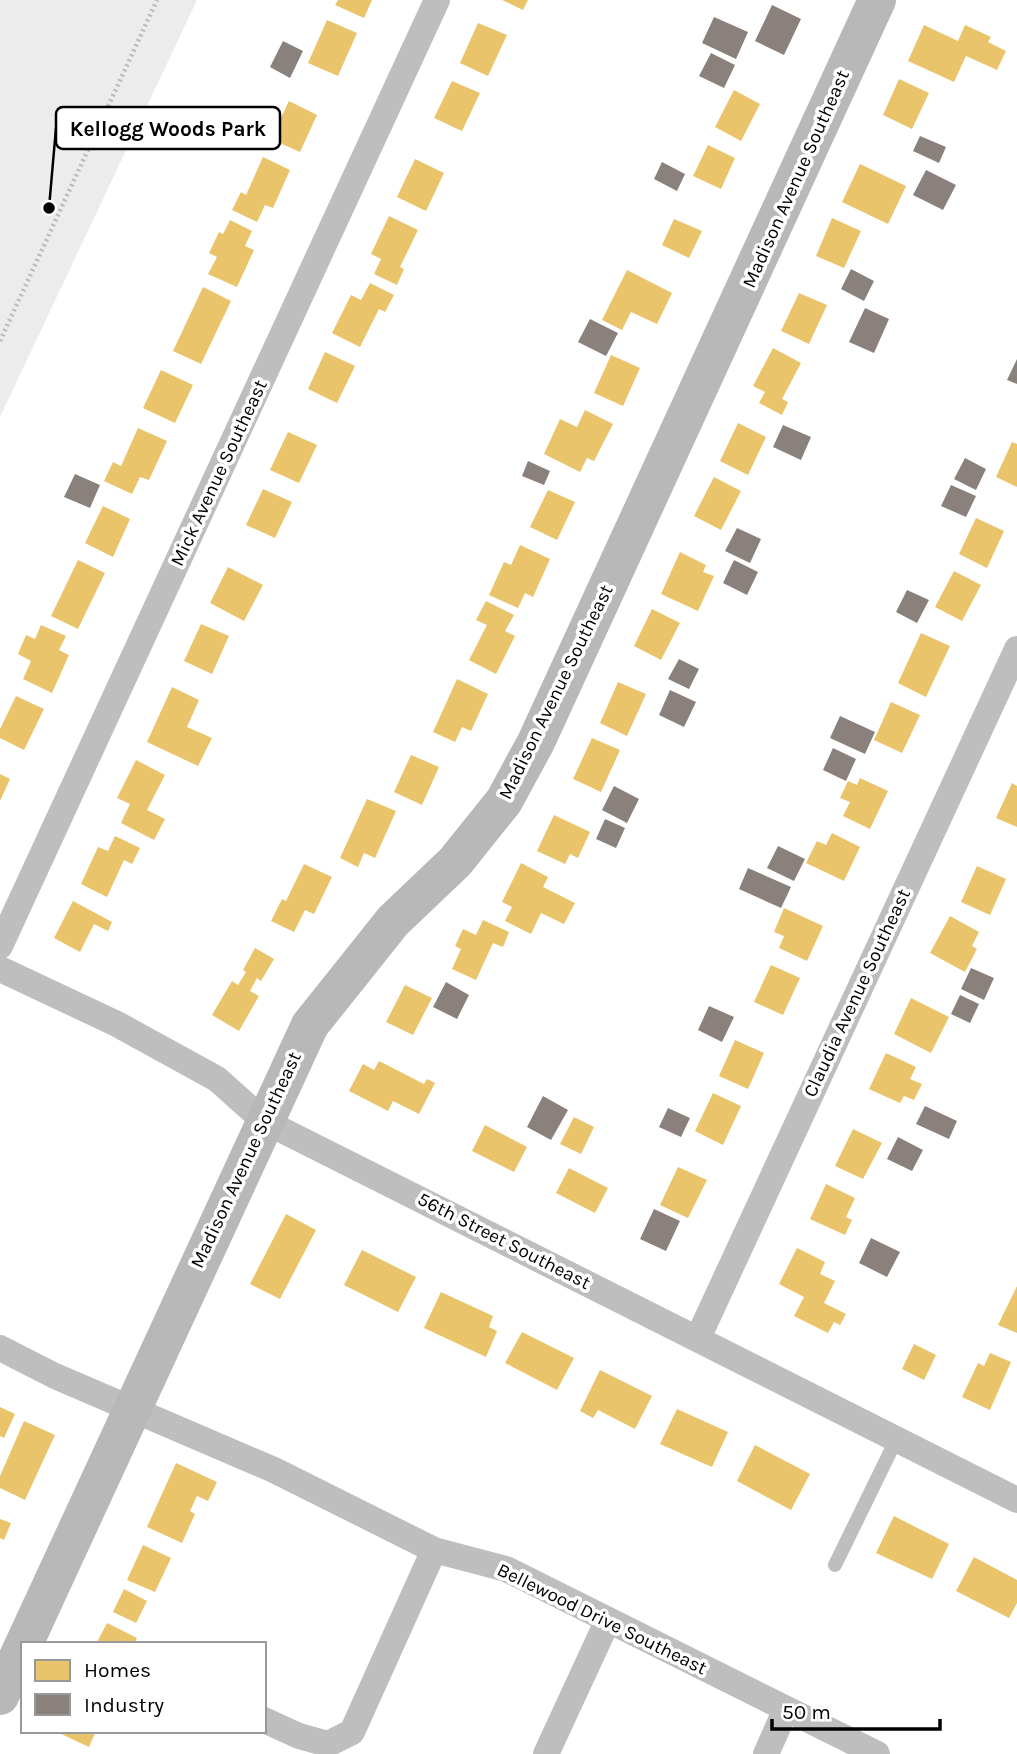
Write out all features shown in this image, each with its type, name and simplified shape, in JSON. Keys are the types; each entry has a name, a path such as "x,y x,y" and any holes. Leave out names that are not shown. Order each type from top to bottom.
{"street":[{"name":"Mick Avenue Southeast","path":"0,946 437,0"},
{"name":"Madison Avenue Southeast","path":"12,1661 310,1025 393,921 455,862 504,801 547,717 877,0"},
{"name":"Claudia Avenue Southeast","path":"698,1338 1017,649"},
{"name":"56th Street Southeast","path":"0,969 117,1024 217,1079 264,1121 1017,1500"},
{"name":"Bellewood Drive Southeast","path":"0,1348 55,1376 274,1470 435,1550 506,1569 877,1754"},
{"path":"266,1721 299,1736 328,1745 352,1732 435,1550"},
{"path":"546,1754 608,1620"},
{"path":"766,1754 786,1709"}],"lane":[{"path":"835,1565 897,1438"}],"path":[{"path":"0,341 157,0"}],"shaded area":[{"path":"0,0 197,0 0,417"}],"building: Homes":[{"path":"338,0 372,0 364,18 335,5"},
{"path":"502,0 528,0 523,10"},
{"path":"327,20 357,33 338,76 308,63"},
{"path":"478,23 507,35 488,76 460,63"},
{"path":"924,25 958,41 965,25 991,37 988,42 1006,51 997,70 966,56 954,82 908,61"},
{"path":"899,79 929,93 912,129 883,115"},
{"path":"452,81 480,93 462,131 434,118"},
{"path":"734,90 760,104 741,141 715,127"},
{"path":"289,101 317,115 300,152 271,139"},
{"path":"708,145 735,158 721,189 693,176"},
{"path":"263,157 290,170 273,208 265,205 257,222 232,210 241,192 246,195"},
{"path":"415,159 444,173 426,211 397,197"},
{"path":"860,164 906,186 888,224 842,202"},
{"path":"389,216 418,230 400,267 404,269 397,285 374,274 381,259 371,254"},
{"path":"832,218 861,231 844,268 816,256"},
{"path":"674,219 702,231 689,258 662,245"},
{"path":"230,220 252,231 245,246 254,250 237,287 208,274 217,257 209,253 219,232 223,234"},
{"path":"627,270 672,293 657,324 631,312 622,330 602,320"},
{"path":"370,283 394,295 385,312 379,309 360,347 332,333 351,295 361,300"},
{"path":"203,287 231,301 201,364 173,351"},
{"path":"799,293 827,305 809,344 781,331"},
{"path":"773,348 801,363 782,399 788,402 782,415 759,403 765,392 753,386"},
{"path":"325,352 355,366 337,403 308,389"},
{"path":"611,355 640,368 623,406 594,393"},
{"path":"161,370 193,385 175,423 143,408"},
{"path":"585,410 613,424 594,461 587,458 580,472 544,454 560,419 577,427"},
{"path":"738,423 766,437 748,475 720,461"},
{"path":"138,428 167,441 149,480 140,477 132,494 104,481 113,462 121,466"},
{"path":"288,432 317,445 299,483 270,470"},
{"path":"1012,442 1017,444 1017,487 996,477"},
{"path":"714,477 741,491 721,530 694,516"},
{"path":"263,489 292,502 275,538 246,525"},
{"path":"548,490 575,502 557,540 530,527"},
{"path":"103,506 130,519 113,557 85,543"},
{"path":"976,518 1004,531 987,568 959,554"},
{"path":"520,545 550,559 533,597 525,593 518,608 489,595 504,562 511,565"},
{"path":"680,552 706,565 703,572 714,576 698,611 661,594"},
{"path":"78,560 105,573 78,629 51,616"},
{"path":"228,567 263,585 244,621 210,603"},
{"path":"954,571 981,585 962,621 935,607"},
{"path":"486,601 514,615 505,631 515,636 496,674 469,660 487,625 476,620"},
{"path":"652,609 680,623 661,660 634,646"},
{"path":"201,624 229,636 212,674 184,661"},
{"path":"41,625 66,636 59,650 69,655 52,693 23,679 31,661 18,654 26,635 35,639"},
{"path":"921,633 950,646 926,697 898,683"},
{"path":"457,679 488,694 471,731 462,727 455,742 433,732"},
{"path":"618,682 646,694 627,736 600,723"},
{"path":"172,687 199,700 187,727 212,738 198,766 147,742"},
{"path":"16,696 44,709 24,750 0,738 0,729"},
{"path":"891,702 920,715 902,753 874,740"},
{"path":"592,738 620,750 601,792 573,779"},
{"path":"411,755 439,767 422,805 394,792"},
{"path":"136,760 165,775 147,810 165,819 154,840 121,823 130,804 117,798"},
{"path":"0,774 10,779 0,801"},
{"path":"860,778 888,791 870,829 843,816 850,802 840,798 848,781 857,785"},
{"path":"1012,783 1017,786 1017,827 996,818"},
{"path":"367,799 396,811 375,858 364,853 358,867 340,858"},
{"path":"554,815 590,832 578,858 570,854 565,864 537,851"},
{"path":"832,833 860,847 844,881 806,863 817,841 826,845"},
{"path":"115,836 140,848 132,864 124,860 107,897 81,884 98,847 108,851"},
{"path":"521,863 548,877 543,887 575,903 564,924 541,913 531,934 505,921 512,907 502,902"},
{"path":"304,864 332,877 314,914 305,910 294,932 271,921 282,899 286,901"},
{"path":"977,866 1006,879 990,915 961,902"},
{"path":"73,901 112,922 108,931 94,924 80,952 54,938"},
{"path":"784,908 823,926 807,961 779,948 784,936 774,932"},
{"path":"950,916 979,932 972,946 977,949 965,972 930,953"},
{"path":"483,920 509,932 503,947 493,943 476,980 452,969 461,949 455,946 463,929 476,935"},
{"path":"255,948 274,959 261,981 257,978 250,991 259,996 239,1031 212,1015 232,981 238,985"},
{"path":"771,965 800,978 783,1015 754,1002"},
{"path":"405,985 432,998 413,1035 386,1022"},
{"path":"911,998 949,1017 931,1053 894,1034"},
{"path":"735,1040 764,1053 748,1089 719,1076"},
{"path":"886,1053 916,1067 910,1079 922,1084 914,1100 904,1096 900,1103 869,1089"},
{"path":"379,1061 424,1084 427,1079 435,1083 419,1114 393,1101 388,1111 349,1091 363,1064 374,1070"},
{"path":"713,1093 741,1106 723,1145 695,1131"},
{"path":"574,1117 594,1127 581,1154 560,1144"},
{"path":"485,1125 527,1147 514,1172 472,1151"},
{"path":"853,1129 882,1143 863,1179 835,1166"},
{"path":"678,1167 707,1180 688,1218 660,1205"},
{"path":"569,1168 608,1188 595,1213 556,1193"},
{"path":"826,1184 855,1198 846,1217 852,1220 845,1235 810,1219"},
{"path":"286,1214 316,1230 280,1299 250,1284"},
{"path":"797,1248 825,1262 820,1274 835,1281 824,1303 846,1314 840,1325 834,1322 828,1333 794,1316 804,1297 779,1284"},
{"path":"362,1250 416,1277 398,1312 344,1285"},
{"path":"1017,1286 1017,1333 998,1325"},
{"path":"441,1292 493,1316 489,1327 497,1331 486,1357 424,1328"},
{"path":"522,1332 574,1358 557,1390 505,1363"},
{"path":"914,1344 936,1355 924,1380 902,1369"},
{"path":"990,1353 1011,1362 990,1410 962,1397 978,1363 984,1366"},
{"path":"600,1370 652,1396 635,1429 598,1410 593,1418 580,1411"},
{"path":"0,1407 15,1414 4,1438 0,1436"},
{"path":"677,1409 728,1432 712,1467 660,1444"},
{"path":"24,1421 55,1435 25,1500 0,1488 0,1476"},
{"path":"755,1445 810,1474 791,1510 737,1481"},
{"path":"176,1463 217,1482 208,1501 197,1496 190,1511 195,1514 182,1543 147,1527"},
{"path":"894,1516 949,1544 932,1579 876,1553"},
{"path":"0,1519 11,1523 4,1540 0,1538"},
{"path":"143,1545 171,1558 155,1592 127,1580"},
{"path":"974,1557 1017,1580 1017,1603 1009,1618 956,1591"},
{"path":"124,1589 147,1601 136,1623 113,1612"},
{"path":"107,1623 137,1638 135,1642 97,1642"},
{"path":"59,1733 95,1733 89,1747"}],"building: Industry":[{"path":"772,5 801,19 784,55 755,41"},
{"path":"714,17 748,32 736,59 702,43"},
{"path":"283,41 303,51 290,78 270,67"},
{"path":"711,53 735,65 724,88 699,76"},
{"path":"920,136 946,147 939,163 913,151"},
{"path":"662,162 685,174 677,191 654,179"},
{"path":"926,170 956,185 943,210 913,195"},
{"path":"851,269 874,281 864,301 841,289"},
{"path":"865,308 889,319 874,353 849,342"},
{"path":"590,319 618,333 606,356 578,342"},
{"path":"1017,359 1017,384 1007,380"},
{"path":"783,425 811,437 801,460 773,447"},
{"path":"965,458 986,469 976,490 954,479"},
{"path":"528,461 550,471 544,485 522,476"},
{"path":"75,474 100,485 90,508 64,497"},
{"path":"951,485 976,496 966,517 941,506"},
{"path":"737,528 761,539 750,563 725,551"},
{"path":"734,560 758,572 747,595 723,583"},
{"path":"907,590 929,600 917,623 896,612"},
{"path":"679,659 699,669 689,689 668,679"},
{"path":"670,690 696,702 684,727 659,715"},
{"path":"840,716 875,732 865,754 830,738"},
{"path":"833,748 856,759 846,781 823,770"},
{"path":"614,786 639,799 627,823 602,810"},
{"path":"605,819 625,828 616,848 596,839"},
{"path":"778,846 805,859 794,881 767,868"},
{"path":"748,868 791,887 781,908 739,889"},
{"path":"971,968 994,978 984,1000 961,989"},
{"path":"446,982 469,995 457,1019 433,1007"},
{"path":"960,995 979,1004 970,1023 951,1014"},
{"path":"709,1006 734,1017 722,1042 698,1030"},
{"path":"543,1096 568,1110 551,1140 527,1127"},
{"path":"925,1106 957,1121 949,1139 916,1124"},
{"path":"668,1108 690,1118 681,1137 659,1127"},
{"path":"898,1137 923,1150 912,1171 887,1159"},
{"path":"654,1209 680,1221 666,1251 640,1239"},
{"path":"871,1238 900,1252 887,1277 859,1263"}],"place":[{"name":"Kellogg Woods Park","path":"49,208"}]}
